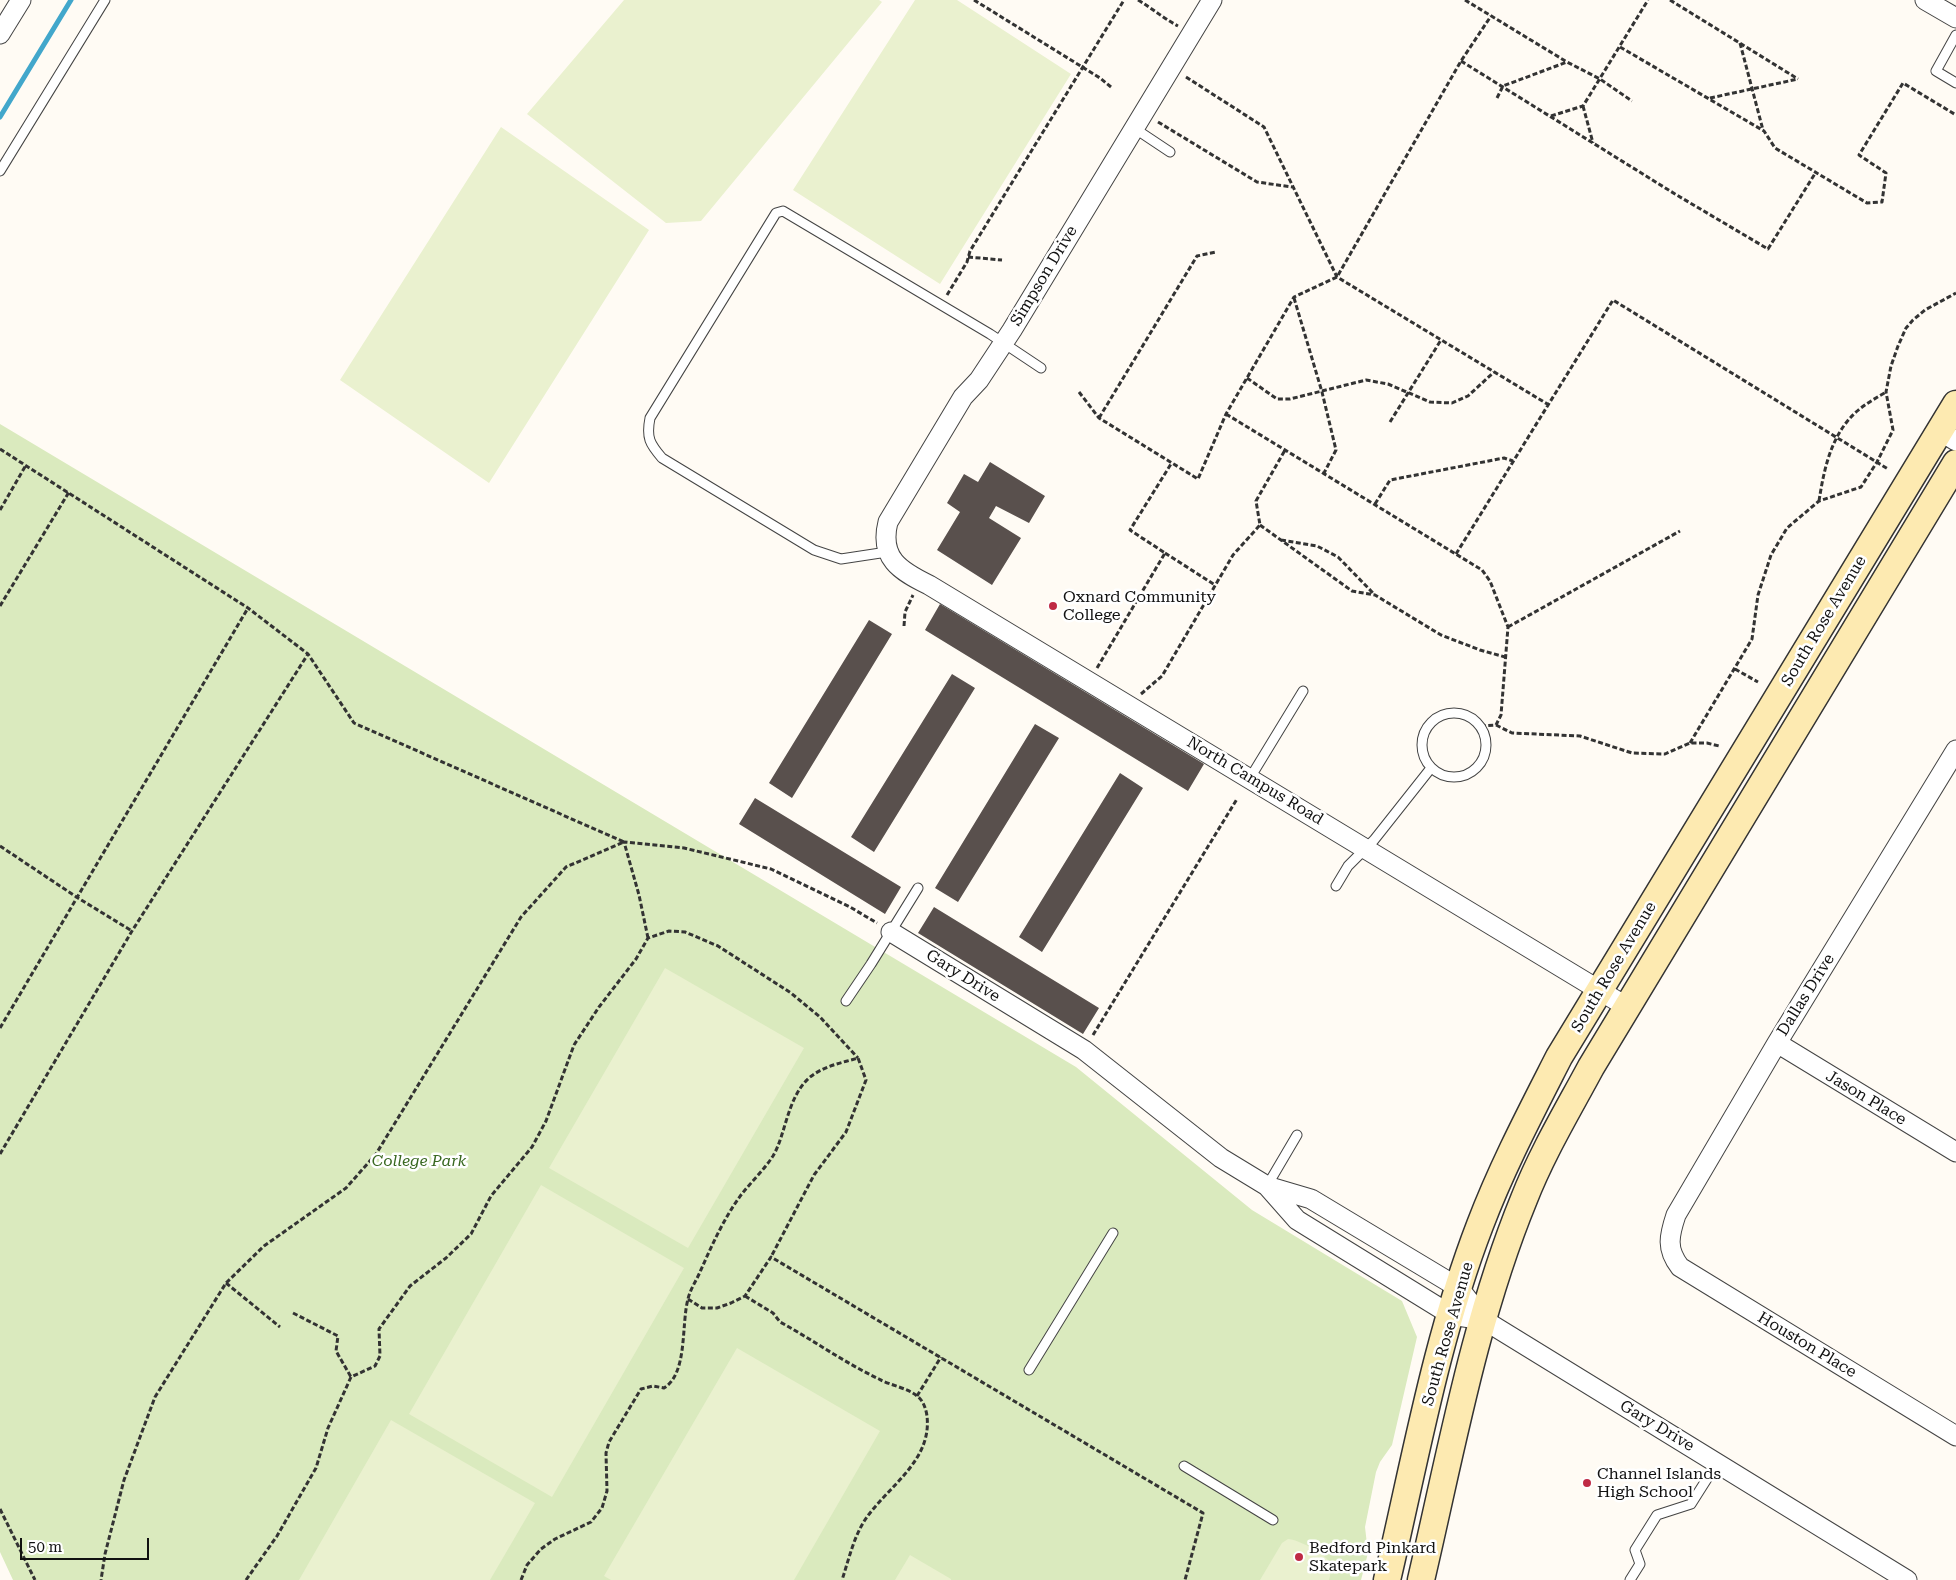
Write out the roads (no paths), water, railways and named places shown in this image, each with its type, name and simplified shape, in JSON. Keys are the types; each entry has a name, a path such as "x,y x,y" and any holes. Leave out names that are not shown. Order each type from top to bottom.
{"main road":[{"name":"South Rose Avenue","path":"1387,1580 1444,1335 1480,1226 1503,1170 1559,1058 1948,436 1956,404"},
{"name":"South Rose Avenue","path":"1421,1580 1473,1358 1484,1320 1524,1199 1549,1145 1586,1075 1626,1007 1956,463"}],"street":[{"path":"0,34 21,0"},
{"name":"Simpson Drive","path":"887,552 884,536 888,522 963,397 979,380 1004,342 1212,0"},
{"path":"1925,0 1956,18"},
{"name":"North Campus Road","path":"887,552 905,573 929,584 1626,1007"},
{"name":"Dallas Drive","path":"1670,1246 1671,1229 1676,1215 1776,1043 1956,750"},
{"name":"Gary Drive","path":"892,932 1084,1050 1221,1158 1267,1186 1311,1199 1459,1288 1484,1320 1907,1580"},
{"name":"Jason Place","path":"1776,1043 1956,1152"},
{"name":"Gary Drive","path":"1267,1186 1297,1220 1451,1315 1484,1320"},
{"name":"Houston Place","path":"1670,1246 1673,1258 1680,1267 1956,1436"}],"lane":[{"path":"0,171 105,0"},
{"path":"1956,36 1936,71 1956,83"},
{"path":"1134,128 1170,152"},
{"path":"887,552 841,559 814,550 662,458 649,439 647,432 650,418 776,213 784,211 1004,342 1041,368"},
{"path":"1250,778 1303,691"},
{"path":"1453,712 1474,718 1486,736 1487,747 1479,766 1471,773 1461,777 1450,777 1440,774 1431,768 1425,759 1422,743 1426,728 1442,714 1453,712"},
{"path":"1336,886 1348,866 1374,840 1431,768"},
{"path":"846,1001 892,932 918,888"},
{"path":"1267,1186 1297,1135"},
{"path":"1029,1370 1113,1233"},
{"path":"1630,1580 1640,1564 1635,1550 1657,1515 1691,1504 1717,1463"},
{"path":"1184,1466 1273,1520"}],"waterway":[{"path":"0,117 71,0"}],"place":[{"name":"Oxnard Community College","path":"1053,606"},
{"name":"Channel Islands High School","path":"1587,1483"},
{"name":"Bedford Pinkard Skatepark","path":"1299,1557"}],"park label":[{"name":"College Park","path":"419,1161"}]}
